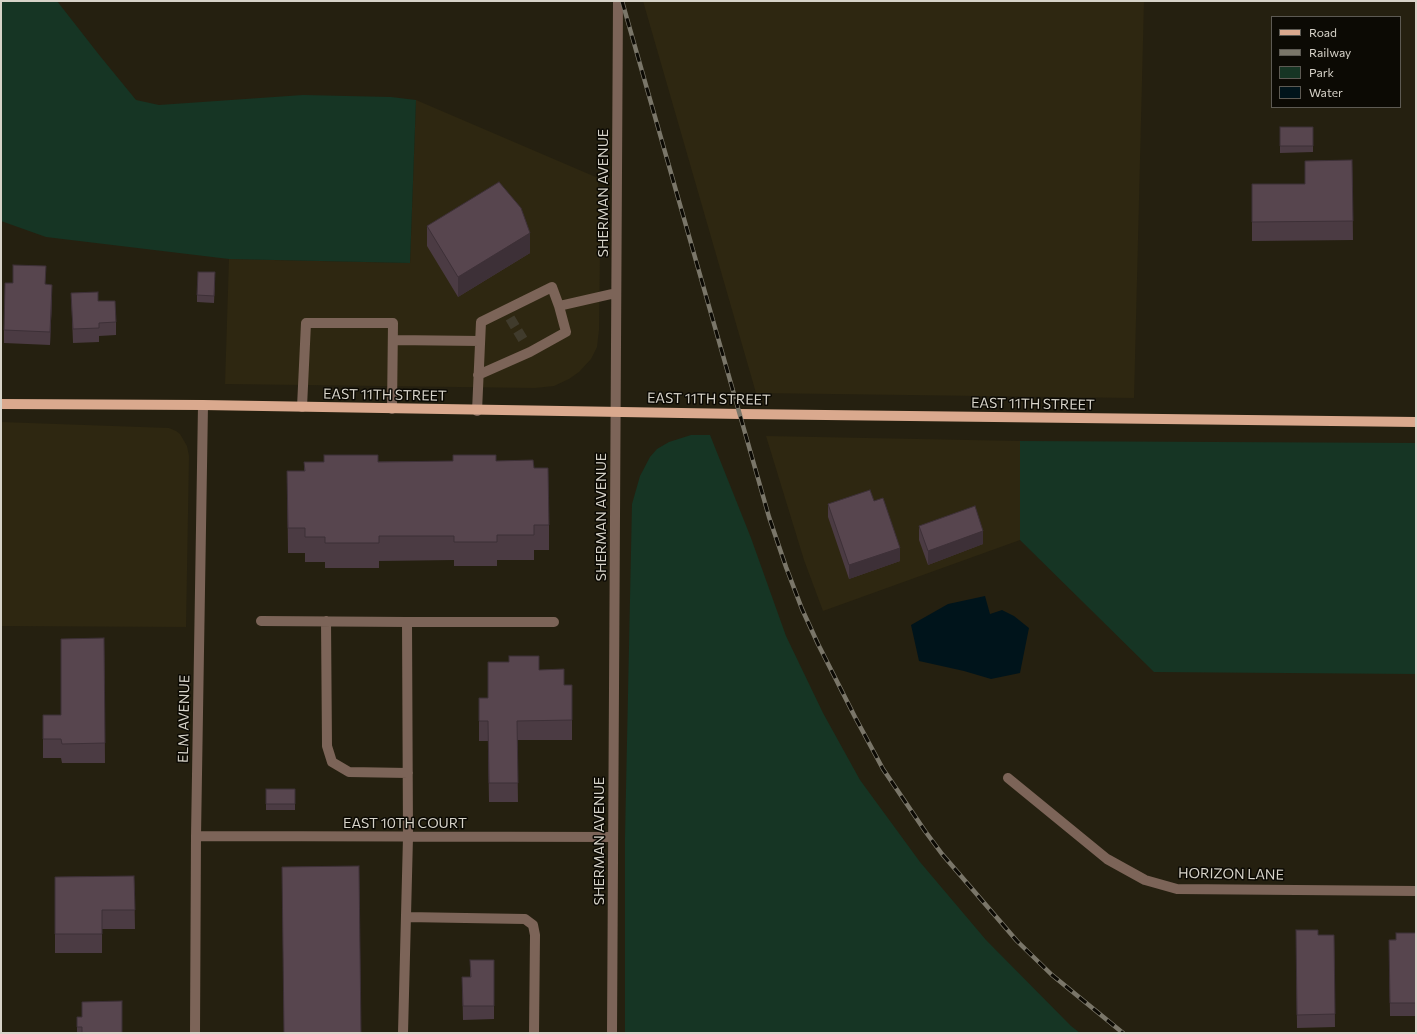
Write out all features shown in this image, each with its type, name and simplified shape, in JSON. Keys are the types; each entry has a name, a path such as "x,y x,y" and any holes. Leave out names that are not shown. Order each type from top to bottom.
{"main road":[{"name":"EAST 11TH STREET","path":"1,404 203,405 392,409 1416,422"}],"street":[{"name":"SHERMAN AVENUE","path":"612,1033 618,1"},
{"path":"477,410 478,375 481,322 508,314 552,286 566,332 528,347 478,375"},
{"path":"559,306 616,292"},
{"path":"302,407 306,323 394,323 392,409"},
{"path":"393,340 480,341"},
{"name":"ELM AVENUE","path":"195,1033 196,836 203,405"},
{"path":"261,621 554,622"},
{"path":"326,621 327,746 332,762 349,772 408,773"},
{"path":"403,1033 408,837 407,622"},
{"name":"HORIZON LANE","path":"1008,778 1107,859 1145,880 1177,889 1416,891"},
{"name":"EAST 10TH COURT","path":"196,836 613,837"},
{"path":"406,917 525,919 533,925 535,935 534,1033"}],"shaded area":[{"path":"643,1 1144,1 1134,398 756,393"},
{"path":"416,100 598,178 600,251 599,330 597,347 591,359 579,372 569,379 554,386 535,388 225,384 229,259 410,263"},
{"path":"1,422 169,428 180,434 187,446 189,456 186,627 1,626"},
{"path":"766,436 1020,441 1020,540 823,611 804,560"}],"green space":[{"path":"1,1 57,1 136,100 159,105 303,95 391,97 416,100 410,263 229,259 46,237 1,221"},
{"path":"691,435 710,435 751,538 786,636 823,713 860,780 920,862 986,940 1071,1026 1080,1033 625,1033 625,837 632,504 640,476 650,457 657,449 669,442"},
{"path":"1020,441 1416,443 1416,674 1154,672 1020,540"}],"water":[{"path":"985,596 990,614 1002,610 1014,616 1029,628 1020,673 991,679 964,671 919,661 911,625 948,604"}],"building":[{"path":"1280,127 1313,127 1313,146 1280,146"},
{"path":"1352,160 1353,221 1252,222 1252,184 1305,184 1305,161"},
{"path":"499,182 521,208 530,233 458,277 427,226"},
{"path":"13,265 46,266 45,284 52,285 50,332 4,330 5,283 13,283"},
{"path":"198,272 215,272 214,296 197,295"},
{"path":"98,292 98,301 115,301 116,322 99,323 99,328 73,329 71,293"},
{"path":"324,455 378,455 378,462 453,461 453,455 496,455 496,461 533,460 534,468 548,468 549,525 534,525 534,535 497,535 497,542 454,542 454,536 379,536 379,543 325,543 325,537 305,537 305,528 288,528 287,471 305,471 304,462 324,462"},
{"path":"870,490 874,501 883,498 900,548 849,565 828,504"},
{"path":"975,506 983,531 928,551 919,526"},
{"path":"104,638 105,743 62,744 61,739 43,739 43,715 61,715 61,639"},
{"path":"509,656 539,656 539,670 564,669 564,685 572,685 572,720 517,721 518,783 489,783 488,721 479,721 479,698 488,698 488,662 509,662"},
{"path":"266,789 295,789 295,804 266,804"},
{"path":"359,866 361,1033 284,1033 282,867"},
{"path":"134,876 135,910 102,910 102,934 55,934 55,877"},
{"path":"1296,930 1318,930 1318,935 1334,935 1335,1014 1297,1015"},
{"path":"1396,933 1416,933 1416,1003 1390,1003 1389,940 1396,940"},
{"path":"470,960 494,960 494,1006 463,1006 462,977 471,977"},
{"path":"122,1001 122,1033 82,1033 82,1027 77,1027 77,1017 82,1017 82,1002"}],"tunnel":[{"path":"510,318 525,343"}],"railway":[{"path":"622,1 769,517 802,609 818,644 883,769 942,854 1017,941 1052,975 1123,1033"}]}
